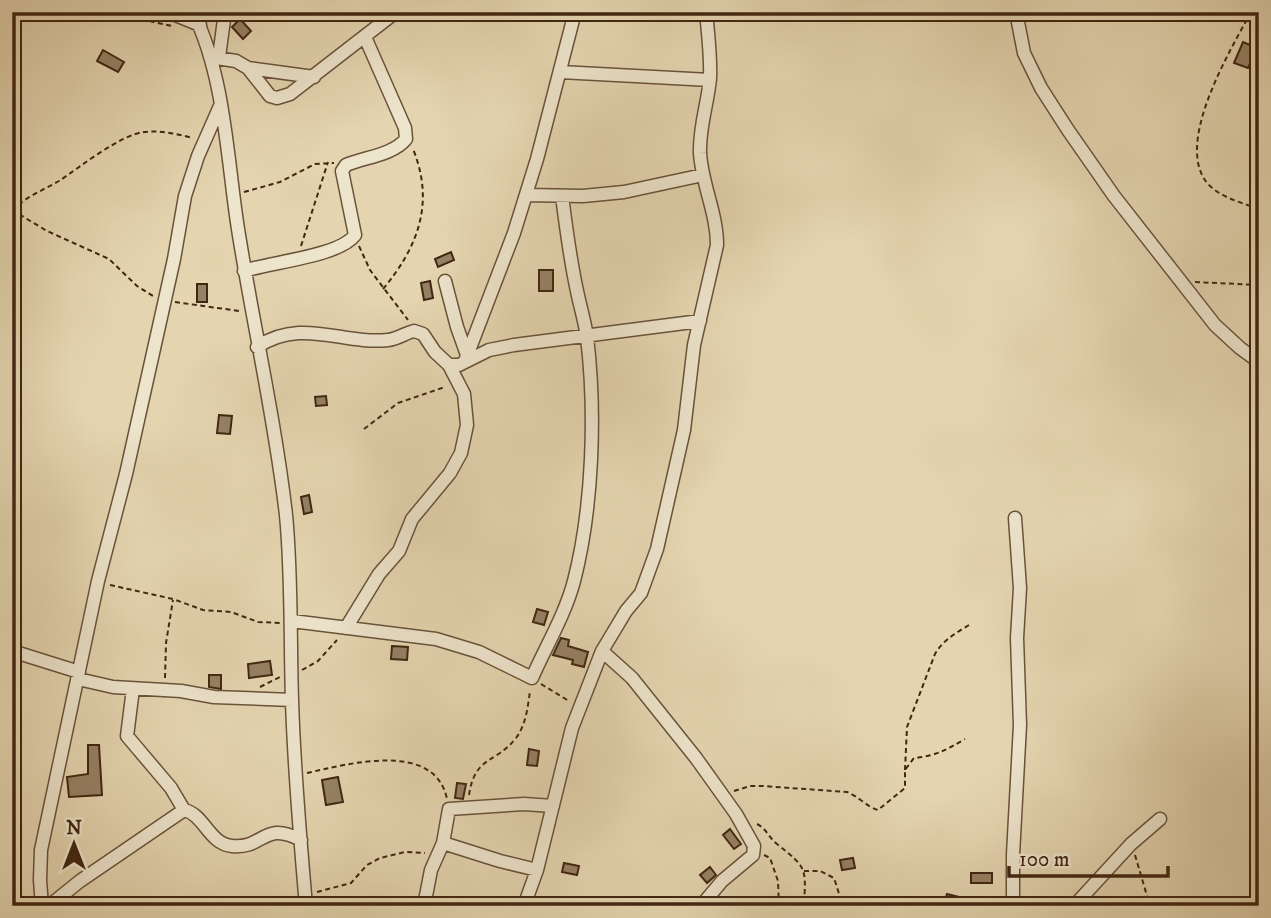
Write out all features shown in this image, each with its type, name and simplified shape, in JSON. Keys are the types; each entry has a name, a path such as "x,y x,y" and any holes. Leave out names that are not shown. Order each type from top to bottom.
{"street":[{"path":"171,12 189,15 200,25 215,57"},
{"path":"225,12 215,57 220,106 244,271 286,516 292,621 292,700 306,900"},
{"path":"215,57 236,61 248,68 270,96 277,98 290,94 392,15 400,12"},
{"path":"466,358 526,195 575,12"},
{"path":"524,906 537,870 572,728 602,650 640,593 657,549 684,430 699,321 716,245 714,220 702,175 701,124 709,80 706,12"},
{"path":"1016,12 1024,53 1041,88 1114,195 1214,325 1259,362"},
{"path":"244,271 349,243 355,235 342,171 346,164 387,152 401,145 406,139 405,128 365,37"},
{"path":"248,68 314,77"},
{"path":"560,72 709,80"},
{"path":"42,906 41,850 98,581 126,474 185,196 220,106"},
{"path":"526,195 562,196 624,192 702,175"},
{"path":"292,621 436,639 459,645 532,678 562,617 574,581 592,443 586,336 562,196"},
{"path":"445,281 466,358"},
{"path":"449,365 459,365 466,358 489,349 699,321"},
{"path":"257,347 268,340 294,334 332,334 390,340 414,331 423,334 461,384 467,425 461,453 450,473 412,519 399,551 379,574 346,628"},
{"path":"1013,906 1020,725 1017,638 1020,588 1015,518"},
{"path":"602,650 632,678 696,758 754,846 753,855 716,887 701,906"},
{"path":"12,652 79,676 133,689 241,699 292,700"},
{"path":"133,689 127,736 171,788 184,810 194,814 224,845 246,845 269,834 283,831 301,840"},
{"path":"424,906 431,870 441,848 449,808 524,804 553,806"},
{"path":"49,906 80,881 184,810"},
{"path":"1074,906 1131,844 1160,819"},
{"path":"441,848 537,870"}],"path":[{"path":"108,12 165,26 177,24 189,15"},
{"path":"1251,12 1212,91 1200,125 1195,150 1199,169 1210,186 1231,200 1259,209"},
{"path":"204,142 167,132 141,132 124,139 27,197 12,210 47,231 109,259 145,292 164,301 217,306 251,314"},
{"path":"383,289 413,247 420,225 422,203 418,162 406,139"},
{"path":"298,257 328,162"},
{"path":"233,195 280,182 315,163 346,164"},
{"path":"355,235 370,270 405,316 409,325 408,332"},
{"path":"1180,280 1259,285"},
{"path":"364,429 398,403 430,391 461,384"},
{"path":"98,581 173,599 203,610 231,612 258,622 271,624 292,621"},
{"path":"164,690 166,643 173,599"},
{"path":"720,793 751,786 802,787 847,792 878,810 905,788 907,727 935,654 939,646 970,625"},
{"path":"241,699 263,685 301,671 318,661 346,628"},
{"path":"467,806 474,773 517,738 523,726 532,678 581,708"},
{"path":"905,770 914,758 939,754 965,739"},
{"path":"296,776 369,761 391,760 415,765 430,771 438,778 445,789 449,808"},
{"path":"742,824 757,824 763,827 775,842 794,856 804,871 804,906"},
{"path":"1131,844 1150,906"},
{"path":"306,900 351,883 368,865 380,858 441,848"},
{"path":"753,855 766,855 773,862 778,881 779,906"},
{"path":"804,871 820,871 834,878 842,906"},
{"path":"1086,891 1114,906"}],"building":[{"path":"240,19 251,31 243,39 232,27"},
{"path":"1243,42 1257,48 1248,68 1234,63"},
{"path":"103,50 124,62 118,72 97,61"},
{"path":"451,252 454,260 438,267 435,259"},
{"path":"539,270 553,270 553,291 539,291"},
{"path":"430,281 433,298 424,300 421,283"},
{"path":"197,284 207,284 207,302 197,302"},
{"path":"326,396 327,405 316,406 315,397"},
{"path":"219,415 232,416 230,434 217,433"},
{"path":"309,495 312,512 304,514 301,497"},
{"path":"537,609 548,612 544,625 533,622"},
{"path":"561,638 569,640 568,646 588,652 584,667 572,664 573,660 553,655"},
{"path":"392,646 408,647 407,660 391,659"},
{"path":"270,661 272,675 249,678 248,664"},
{"path":"209,675 221,675 221,689 209,687"},
{"path":"88,745 99,745 102,795 69,797 67,777 88,774"},
{"path":"529,749 539,751 537,766 527,765"},
{"path":"338,777 343,802 326,805 322,780"},
{"path":"457,783 466,784 463,799 455,798"},
{"path":"730,829 741,844 734,849 723,835"},
{"path":"853,858 855,868 842,870 840,860"},
{"path":"564,863 579,866 577,875 562,872"},
{"path":"710,867 716,875 707,883 700,875"},
{"path":"971,873 992,873 992,883 971,883"},
{"path":"947,894 959,897 956,906 944,904"}]}
